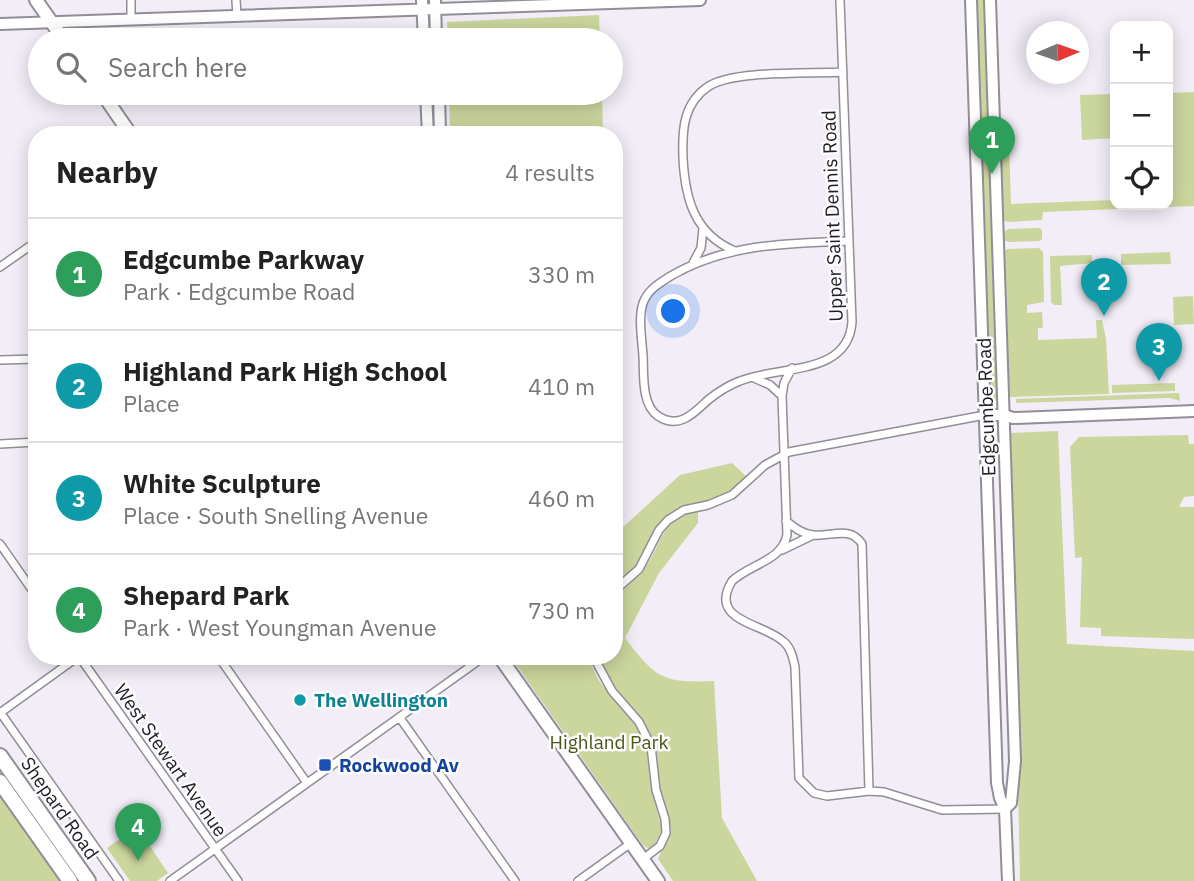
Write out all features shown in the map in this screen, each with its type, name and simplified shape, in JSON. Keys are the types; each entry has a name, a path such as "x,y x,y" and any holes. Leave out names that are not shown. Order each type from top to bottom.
{"highway":[{"name":"Shepard Road","path":"0,756 88,881"},
{"name":"Shepard Road","path":"0,782 70,881"}],"main road":[{"path":"36,0 55,28"},
{"path":"110,105 125,126"},
{"path":"505,665 658,881"}],"street":[{"path":"131,0 131,20"},
{"path":"236,0 237,16"},
{"path":"0,24 237,16 422,5 700,0"},
{"name":"Upper Saint Dennis Road","path":"735,251 693,263 657,284 643,302 641,315 646,392 649,405 656,415 671,420 685,419 720,392 750,377 827,361 840,352 849,340 852,322 840,0"},
{"name":"Edgcumbe Road","path":"971,0 997,783 999,798 1005,809 1008,881"},
{"name":"Edgcumbe Road","path":"990,0 1015,761 1011,803 1005,809"},
{"path":"422,5 423,28"},
{"path":"435,5 436,28"},
{"path":"843,72 727,78 708,87 695,99 683,125 684,178 689,201 703,228 720,245 735,251 786,243 849,241"},
{"path":"427,105 428,126"},
{"path":"439,105 440,126"},
{"path":"693,263 701,248 703,228"},
{"path":"0,267 28,247"},
{"path":"0,359 28,359"},
{"path":"778,552 785,545 786,521 782,396 784,383 792,368"},
{"path":"750,377 763,380 782,396"},
{"path":"1004,415 1012,411 1194,404"},
{"path":"623,584 639,569 659,530 668,520 684,510 708,505 732,495 765,465 797,450 985,415 1013,418 1194,411"},
{"path":"0,444 28,442"},
{"path":"786,521 802,532 813,535 848,533 860,541 863,548 869,791"},
{"path":"813,535 778,552 732,581 727,596 729,611 739,619 783,640 792,656 795,667 797,768 803,784 814,793 827,796 869,791 902,796 942,810 1005,809"},
{"path":"0,544 28,584"},
{"path":"66,665 0,712 120,881"},
{"name":"West Stewart Avenue","path":"85,665 238,881"},
{"path":"224,665 307,783"},
{"path":"170,881 473,665"},
{"path":"598,665 612,691 639,722 651,746 655,783 666,833 660,846 643,859"},
{"path":"400,718 514,881"},
{"path":"579,881 631,843"}],"green space":[{"path":"967,0 994,0 1000,144 1009,144 1011,204 1110,200 1110,209 1043,212 1042,220 1002,220 1003,232 1009,229 1040,228 1042,231 1042,239 1039,241 1003,240 1004,252 1007,249 1039,248 1043,252 1044,302 1027,305 1027,313 1042,312 1043,328 1038,328 1038,340 1097,338 1096,320 1102,320 1106,339 1109,394 1010,397 982,404"},
{"path":"599,15 600,28 447,28 447,22"},
{"path":"1194,92 1194,206 1173,207 1173,93"},
{"path":"1110,94 1110,138 1082,140 1080,95"},
{"path":"449,105 602,105 603,126 450,126"},
{"path":"1170,252 1171,264 1121,265 1121,254"},
{"path":"1092,255 1092,263 1060,266 1062,305 1054,305 1051,302 1050,256"},
{"path":"1193,296 1194,324 1174,325 1173,297"},
{"path":"1175,383 1175,391 1112,393 1112,385"},
{"path":"1179,393 1180,401 1170,398 1016,403 1016,399"},
{"path":"1058,431 1067,644 1194,651 1194,881 1020,881 1011,433"},
{"path":"1188,435 1189,444 1194,444 1194,496 1184,497 1179,507 1194,507 1194,639 1101,636 1101,628 1080,627 1082,557 1075,558 1070,447 1079,437"},
{"path":"732,463 746,476 727,493 680,507 665,517 634,568 623,578 623,527 680,475"},
{"path":"698,510 698,523 659,573 625,638 645,662 662,676 683,681 714,681 722,818 757,881 673,881 658,859 671,828 660,793 653,741 642,720 612,684 601,665 623,665 623,589 643,571 667,528"},
{"name":"Highland Park","path":"516,665 591,665 599,681 636,726 646,746 651,788 662,829 654,847 647,848"},
{"path":"0,792 63,881 0,881"},
{"path":"137,827 168,873 157,881 130,881 107,848"}],"place":[{"name":"Edgcumbe Parkway","path":"992,174"},
{"name":"Highland Park High School","path":"1104,316"},
{"name":"White Sculpture","path":"1159,381"},
{"name":"The Wellington","path":"300,700"},
{"name":"Rockwood Av","path":"325,765"},
{"name":"Shepard Park","path":"138,861"}]}
